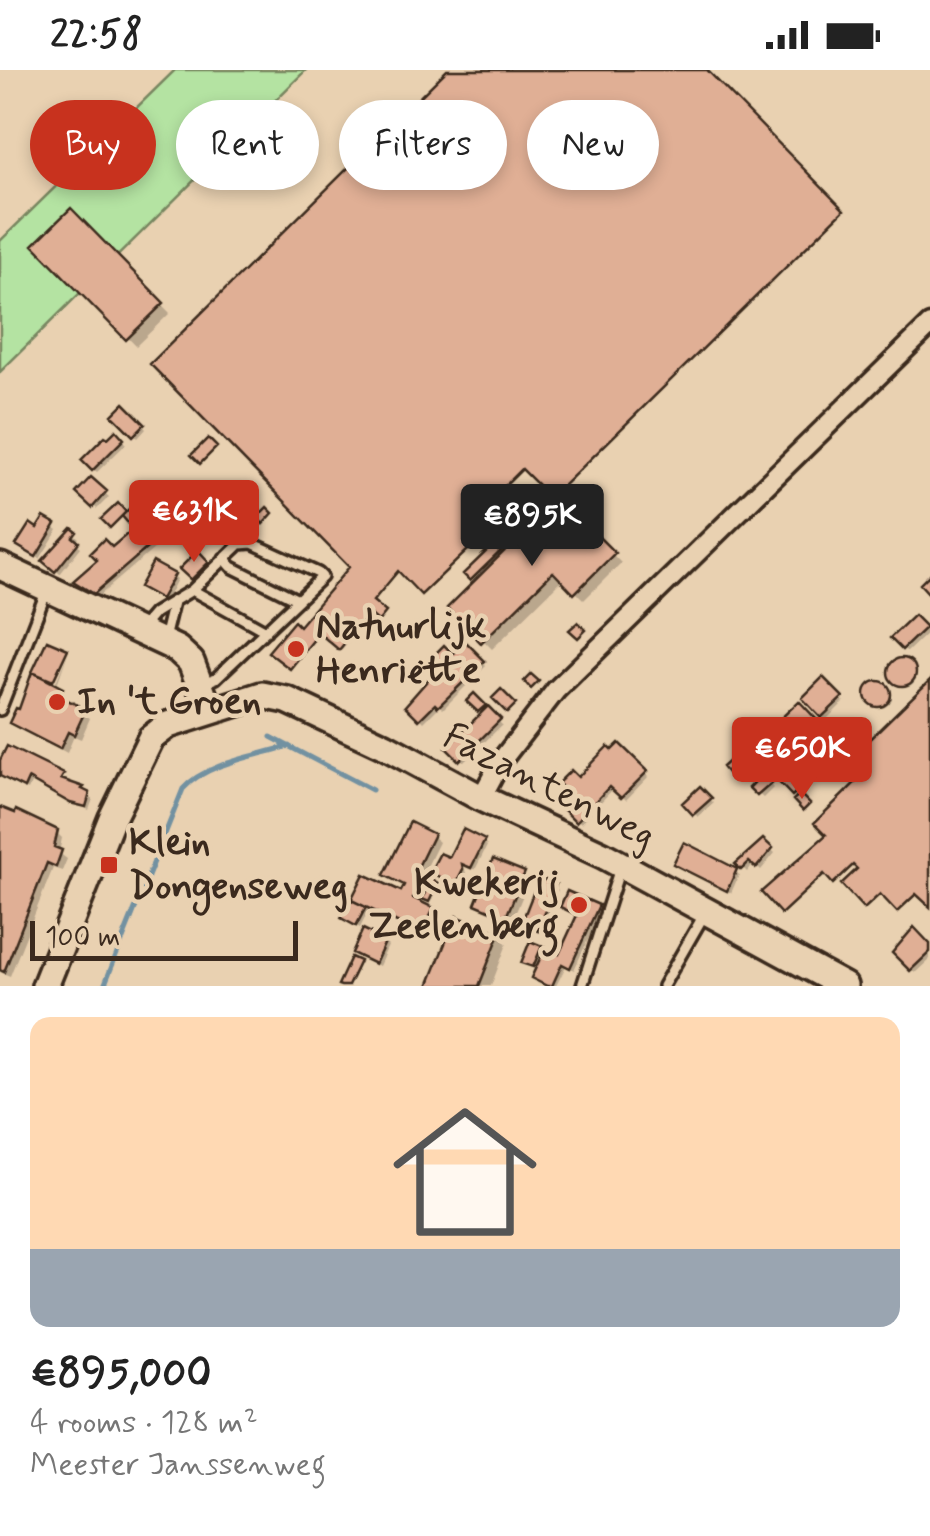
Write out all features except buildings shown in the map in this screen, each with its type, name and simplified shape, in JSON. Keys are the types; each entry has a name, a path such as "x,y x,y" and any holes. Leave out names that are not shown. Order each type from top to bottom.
{"street":[{"path":"480,798 500,762 556,690 930,325"},
{"path":"0,566 152,636 188,658 208,710"},
{"name":"Fazantenweg","path":"45,986 112,818 151,738 168,725 262,695 287,700 385,746 480,798 621,864 844,986"}],"lane":[{"path":"173,602 172,616 152,636 144,620 192,590 240,544 252,543 322,577 216,678 199,684"},
{"path":"224,558 232,567 298,600"},
{"path":"0,710 48,588"},
{"path":"192,590 266,631"},
{"path":"582,986 621,864"},
{"path":"663,986 700,927 706,910"}],"green space":[{"path":"175,70 306,70 276,100 176,100 176,190 184,190 0,372 0,241 52,190 156,190 156,100 144,100"}],"waterway":[{"path":"271,737 372,790"},
{"path":"104,986 183,789 218,767 289,746"}],"place":[{"name":"Natuurlijk Henriëtte","path":"296,649"},
{"name":"In 't Groen","path":"57,702"},
{"name":"Klein Dongenseweg","path":"109,865"},
{"name":"Kwekerij Zeelenberg","path":"579,905"}]}
